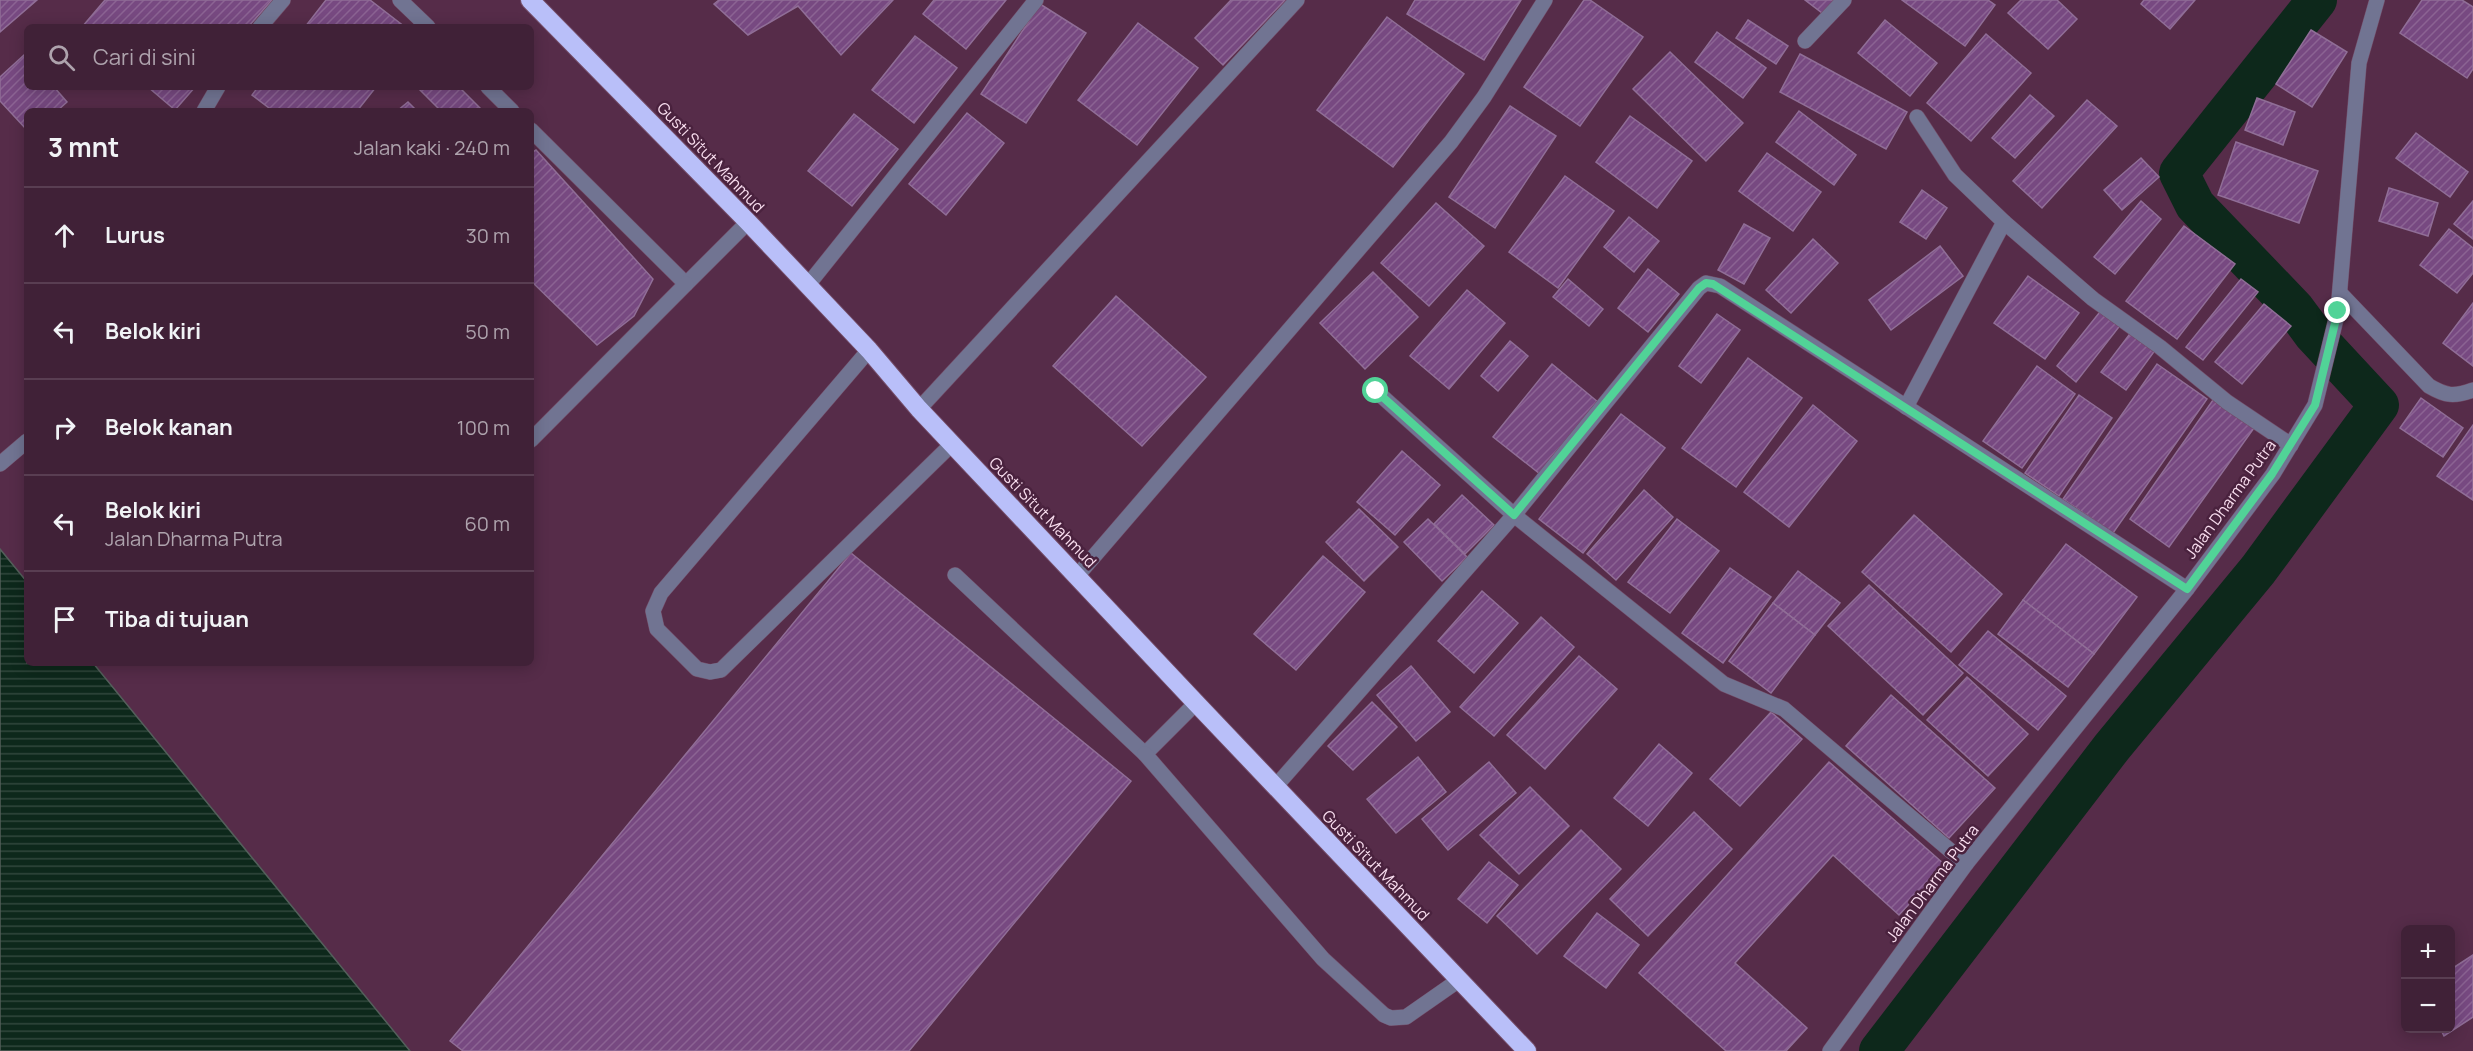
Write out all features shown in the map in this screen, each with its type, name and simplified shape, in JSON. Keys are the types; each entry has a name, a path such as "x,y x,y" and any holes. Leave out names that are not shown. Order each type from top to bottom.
{"highway":[{"name":"Gusti Situt Mahmud","path":"537,2 869,350 919,409 1527,1051"}],"street":[{"path":"263,24 283,0"},
{"path":"400,0 425,24"},
{"path":"807,286 1036,0"},
{"path":"919,409 1297,0"},
{"path":"1077,576 1451,142 1484,97 1545,0"},
{"path":"1805,41 1844,0"},
{"name":"Jalan Dharma Putra","path":"1830,1051 1966,864 2187,589 2272,474 2315,405 2338,311 2360,63 2377,0"},
{"path":"206,108 216,90"},
{"path":"491,90 509,108"},
{"path":"1917,117 1955,175 2004,222 2093,298 2160,347 2227,402 2290,445"},
{"path":"534,133 686,284"},
{"path":"534,437 748,222"},
{"path":"1906,407 2004,222"},
{"path":"1275,787 1514,515 1699,288 1706,283 1720,286 2187,589"},
{"path":"2340,293 2429,386 2445,396 2457,396 2473,390"},
{"path":"869,350 660,593 653,611 657,629 697,669 710,672 721,670 952,444"},
{"path":"1376,391 1514,515 1724,684 1784,709 1966,864"},
{"path":"0,464 24,444"},
{"path":"955,575 1145,754 1323,959 1384,1015 1399,1019 1406,1017 1459,981"},
{"path":"1145,754 1196,704"}],"shaded area":[{"path":"0,549 24,578 24,666 95,666 410,1051 0,1051"}],"building":[{"path":"0,0 37,0 0,32"},
{"path":"105,0 272,0 251,24 85,24"},
{"path":"326,0 370,0 401,24 307,24"},
{"path":"719,0 893,0 841,55 798,6 748,35 714,4"},
{"path":"934,0 1006,0 966,49 923,14"},
{"path":"1231,0 1285,0 1223,65 1195,38"},
{"path":"1415,0 1521,0 1484,60 1407,14"},
{"path":"1584,0 1590,0 1643,37 1580,126 1524,87"},
{"path":"1805,0 1839,0 1826,16"},
{"path":"1902,0 1988,0 1995,5 1965,46"},
{"path":"2021,0 2057,0 2077,19 2048,49 2008,13"},
{"path":"2144,0 2195,0 2170,29 2141,4"},
{"path":"2422,0 2462,0 2473,7 2473,69 2467,78 2400,33"},
{"path":"1040,4 1086,33 1026,123 981,94"},
{"path":"1387,17 1464,74 1393,167 1317,110"},
{"path":"1748,20 1788,46 1776,64 1736,38"},
{"path":"1885,20 1937,63 1910,96 1858,53"},
{"path":"1138,23 1198,68 1137,145 1078,100"},
{"path":"2311,30 2347,52 2312,107 2276,84"},
{"path":"1717,32 1766,68 1743,98 1695,62"},
{"path":"1986,34 2031,73 1971,141 1927,103"},
{"path":"915,36 957,68 914,123 872,90"},
{"path":"1670,52 1743,123 1706,161 1633,89"},
{"path":"1800,54 1907,112 1886,149 1780,92"},
{"path":"24,55 24,90 57,90 67,102 60,108 24,108 24,127 0,101 0,77"},
{"path":"152,90 192,90 177,108 173,108"},
{"path":"256,90 374,90 359,108 269,108 252,95"},
{"path":"420,90 462,90 480,108 438,108"},
{"path":"2030,95 2054,116 2015,158 1992,138"},
{"path":"2257,98 2295,112 2283,145 2245,130"},
{"path":"2087,100 2117,126 2042,208 2013,181"},
{"path":"408,102 414,108 401,108"},
{"path":"1510,106 1556,136 1495,228 1449,197"},
{"path":"1799,111 1856,155 1834,185 1776,142"},
{"path":"967,113 1004,143 946,215 909,184"},
{"path":"854,114 898,149 852,206 808,171"},
{"path":"1630,116 1692,161 1657,208 1596,162"},
{"path":"2416,133 2468,172 2450,197 2396,158"},
{"path":"2236,142 2318,171 2299,223 2218,195"},
{"path":"536,150 653,279 634,316 597,345 534,284 534,151"},
{"path":"1767,153 1821,192 1793,231 1739,191"},
{"path":"2141,158 2159,177 2122,210 2104,190"},
{"path":"1565,176 1614,211 1558,288 1509,252"},
{"path":"2389,188 2438,203 2428,236 2379,221"},
{"path":"1922,190 1947,208 1926,239 1900,222"},
{"path":"2141,201 2161,219 2115,274 2094,257"},
{"path":"2473,201 2473,239 2454,224"},
{"path":"1436,203 1484,246 1429,306 1381,263"},
{"path":"1629,217 1659,241 1634,272 1604,247"},
{"path":"1744,224 1770,238 1744,284 1718,270"},
{"path":"2184,226 2235,264 2177,339 2126,301"},
{"path":"2449,229 2473,248 2473,273 2457,293 2420,265"},
{"path":"1813,239 1838,263 1791,313 1766,290"},
{"path":"1940,246 1963,276 1891,330 1869,300"},
{"path":"1648,269 1679,294 1648,332 1618,308"},
{"path":"1373,272 1418,317 1365,369 1320,323"},
{"path":"2028,276 2079,313 2045,359 1994,323"},
{"path":"1568,279 1603,309 1589,326 1553,297"},
{"path":"2241,279 2258,292 2203,360 2186,347"},
{"path":"1467,290 1505,323 1449,389 1410,356"},
{"path":"1116,296 1206,377 1142,446 1053,366"},
{"path":"2473,303 2473,366 2443,343"},
{"path":"2264,304 2291,326 2242,384 2215,362"},
{"path":"2103,308 2122,323 2076,382 2057,366"},
{"path":"1717,314 1740,330 1701,383 1679,366"},
{"path":"2132,331 2156,349 2126,390 2101,372"},
{"path":"1510,341 1528,356 1498,391 1481,376"},
{"path":"1748,358 1802,398 1736,487 1682,448"},
{"path":"1552,364 1598,402 1540,474 1493,437"},
{"path":"2157,364 2207,399 2113,533 2063,499"},
{"path":"2037,366 2075,394 2022,468 1983,441"},
{"path":"2079,395 2112,418 2059,496 2025,473"},
{"path":"2421,398 2463,428 2443,457 2400,428"},
{"path":"2213,400 2254,428 2169,547 2130,519"},
{"path":"1813,405 1857,441 1789,527 1744,492"},
{"path":"1621,414 1665,448 1583,553 1539,519"},
{"path":"2473,425 2473,500 2437,476"},
{"path":"1402,451 1440,485 1395,535 1357,502"},
{"path":"1644,490 1673,517 1616,580 1587,554"},
{"path":"1462,495 1494,525 1465,554 1434,524"},
{"path":"1359,509 1398,547 1364,581 1326,542"},
{"path":"1914,515 2002,594 1951,652 1862,572"},
{"path":"1428,519 1467,557 1442,581 1404,542"},
{"path":"1677,519 1719,551 1670,613 1628,582"},
{"path":"2066,544 2137,597 2094,654 2023,600"},
{"path":"851,553 1131,781 909,1051 463,1051 450,1041"},
{"path":"1323,556 1365,592 1296,670 1254,634"},
{"path":"1730,568 1771,597 1723,663 1682,633"},
{"path":"1798,571 1840,603 1815,635 1773,603"},
{"path":"1869,585 1963,673 1923,715 1828,626"},
{"path":"1482,591 1518,623 1474,673 1438,641"},
{"path":"2023,600 2094,654 2068,687 1998,634"},
{"path":"1773,603 1815,635 1771,693 1729,661"},
{"path":"1541,617 1574,647 1494,736 1460,707"},
{"path":"1988,631 2066,696 2038,730 1959,665"},
{"path":"1579,656 1617,689 1545,769 1507,735"},
{"path":"1411,666 1450,712 1416,741 1377,695"},
{"path":"1967,677 2028,734 1988,776 1927,720"},
{"path":"1891,695 1995,788 1949,838 1846,746"},
{"path":"1372,702 1397,727 1353,770 1328,746"},
{"path":"1771,712 1802,739 1740,806 1710,779"},
{"path":"1659,744 1692,773 1648,826 1614,798"},
{"path":"1418,757 1446,792 1396,833 1367,799"},
{"path":"1489,762 1516,793 1448,850 1422,819"},
{"path":"1829,762 1945,865 1899,915 1833,855 1735,963 1807,1028 1786,1051 1726,1051 1639,973"},
{"path":"1530,787 1569,826 1519,874 1480,835"},
{"path":"1694,812 1732,849 1648,936 1610,899"},
{"path":"1581,830 1621,869 1537,954 1497,916"},
{"path":"1489,862 1518,885 1487,923 1458,899"},
{"path":"1597,913 1639,945 1606,988 1564,956"},
{"path":"2473,955 2473,1017 2455,1029 2455,979 2455,967"}],"waterway":[{"path":"1879,1051 2112,747 2258,570 2379,405 2314,335 2294,308 2195,205 2179,173 2317,0"}],"route":[{"path":"1376,391 1514,515 1699,288 1706,283 1713,284 1720,286 2187,589 2272,474 2315,405 2338,311"}]}
